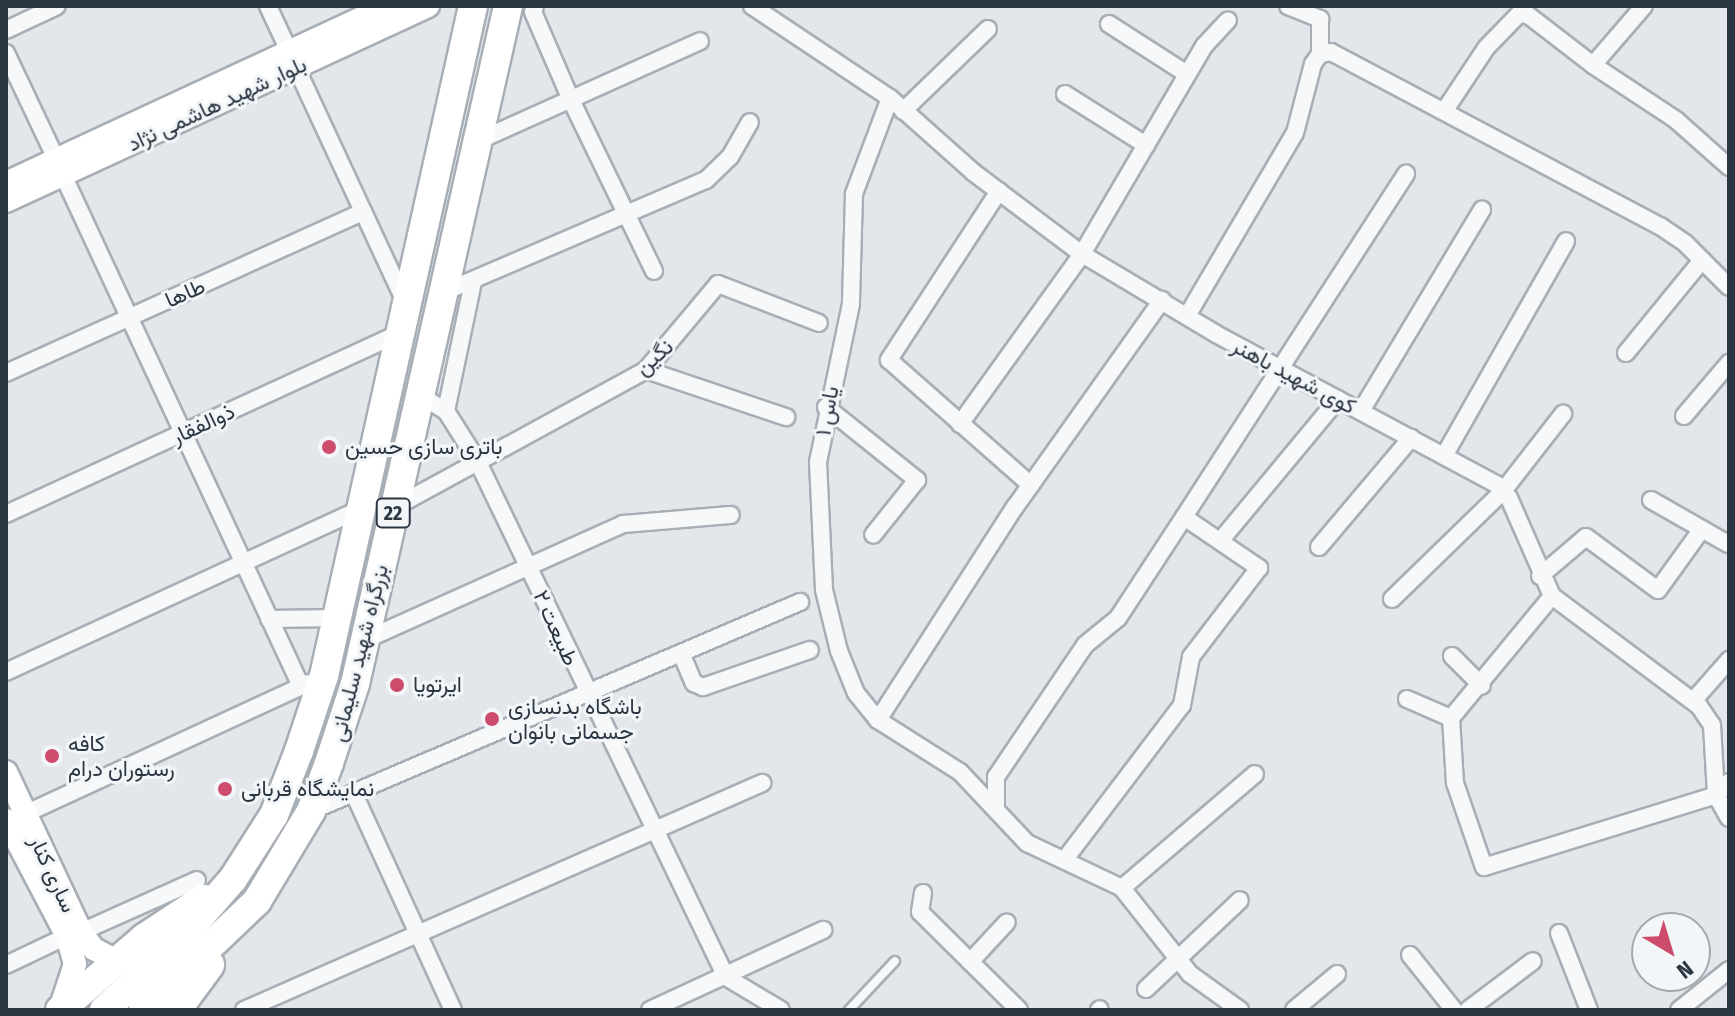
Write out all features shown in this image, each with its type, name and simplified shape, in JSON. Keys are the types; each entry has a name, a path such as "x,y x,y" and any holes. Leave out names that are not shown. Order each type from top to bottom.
{"highway":[{"name":"بزرگراه شهید سلیمانی","path":"176,963 274,815 312,681 337,618 473,6"},
{"name":"بزرگراه شهید سلیمانی","path":"176,963 227,935 257,901 311,811 365,640 508,6"},
{"path":"60,1010 117,961 233,879"},
{"path":"177,1010 227,935"},
{"name":"22","path":"104,1010 176,963"},
{"name":"22","path":"143,1010 176,963"}],"main road":[{"name":"بلوار شهید هاشمی نژاد","path":"293,59 387,6"},
{"name":"بلوار شهید هاشمی نژاد","path":"6,201 59,167 293,59 428,6"},
{"name":"بلوار شهید هاشمی نژاد","path":"6,183 59,167"},
{"name":"ساری کنار","path":"6,772 11,820 74,934 117,961"},
{"name":"ساری کنار","path":"60,1010 75,964 74,934"}],"street":[{"path":"6,30 57,6"},
{"path":"268,6 406,305"},
{"path":"535,6 533,12 571,100 654,271"},
{"name":"کوی شهید باهنر","path":"752,6 890,98 999,191 1082,254 1281,369 1503,491"},
{"path":"1187,316 1295,133 1320,54 1320,19 1288,6"},
{"path":"1593,65 1644,6"},
{"path":"1445,110 1486,48 1519,14 1531,11 1593,65 1676,120 1729,167"},
{"path":"960,424 1082,254 1187,74 1217,26 1228,20"},
{"path":"1109,24 1187,74"},
{"path":"903,111 988,29"},
{"path":"480,140 700,41"},
{"path":"6,53 269,619 312,681 11,820"},
{"path":"1320,54 1341,56 1660,226 1729,287"},
{"path":"1065,94 1146,145"},
{"name":"یاس ۱","path":"878,720 856,693 824,590 818,462 826,407 851,304 854,194 890,98"},
{"path":"442,293 628,217 706,180 730,157 750,122"},
{"path":"998,812 996,777 1085,645 1118,618 1406,174"},
{"path":"999,191 889,360 1031,485"},
{"path":"1361,411 1482,210"},
{"name":"طاها","path":"6,373 363,212"},
{"path":"1444,456 1566,241"},
{"path":"1626,353 1702,260"},
{"path":"420,395 446,411 473,282"},
{"name":"نگین","path":"395,507 646,370 718,284 819,323"},
{"path":"1162,300 1031,485 878,720 960,772 1027,843 1122,888 1190,974 1240,1010"},
{"name":"ذوالفقار","path":"6,514 400,333"},
{"path":"1684,416 1729,363"},
{"path":"646,370 786,417"},
{"path":"1221,540 1338,399"},
{"path":"826,407 917,480 873,535"},
{"name":"طبیعت ۲","path":"446,411 477,460 585,693 726,977"},
{"path":"1392,599 1503,491 1563,414"},
{"path":"1319,547 1411,438"},
{"path":"1503,491 1540,576 1552,596 1693,701 1712,725 1716,795 1729,818"},
{"path":"1651,500 1728,544"},
{"path":"6,672 361,509"},
{"path":"365,640 623,524 731,515"},
{"path":"1065,859 1182,705 1191,657 1259,568 1184,517"},
{"path":"1540,576 1586,537 1658,590 1702,529"},
{"path":"1552,596 1482,686 1451,718 1455,783 1484,867 1716,795 1729,782"},
{"path":"311,811 355,796 585,693 800,602"},
{"path":"269,619 337,618"},
{"path":"681,653 694,683 703,687 810,650"},
{"path":"1452,656 1482,686"},
{"path":"1693,701 1729,660"},
{"path":"1407,699 1451,718"},
{"path":"1122,888 1255,774"},
{"path":"244,1010 419,936 762,783"},
{"path":"355,796 453,1010"},
{"path":"6,965 197,880"},
{"path":"923,893 920,912 1019,1010"},
{"path":"1146,989 1177,956 1240,900"},
{"path":"970,962 1007,922"},
{"path":"650,1010 823,930"},
{"path":"1559,933 1589,1010"},
{"path":"1410,955 1454,1010"},
{"path":"1468,1010 1533,961"},
{"path":"1679,1010 1729,970"},
{"path":"1294,1010 1337,974"},
{"path":"726,977 770,1007"}],"lane":[{"path":"849,1010 895,961"}],"place":[{"name":"باتری سازی حسین","path":"329,447"},
{"name":"ایرتویا","path":"397,685"},
{"name":"باشگاه بدنسازی جسمانی بانوان","path":"492,719"},
{"name":"کافه رستوران درام","path":"52,756"},
{"name":"نمایشگاه قربانی","path":"225,789"}]}
